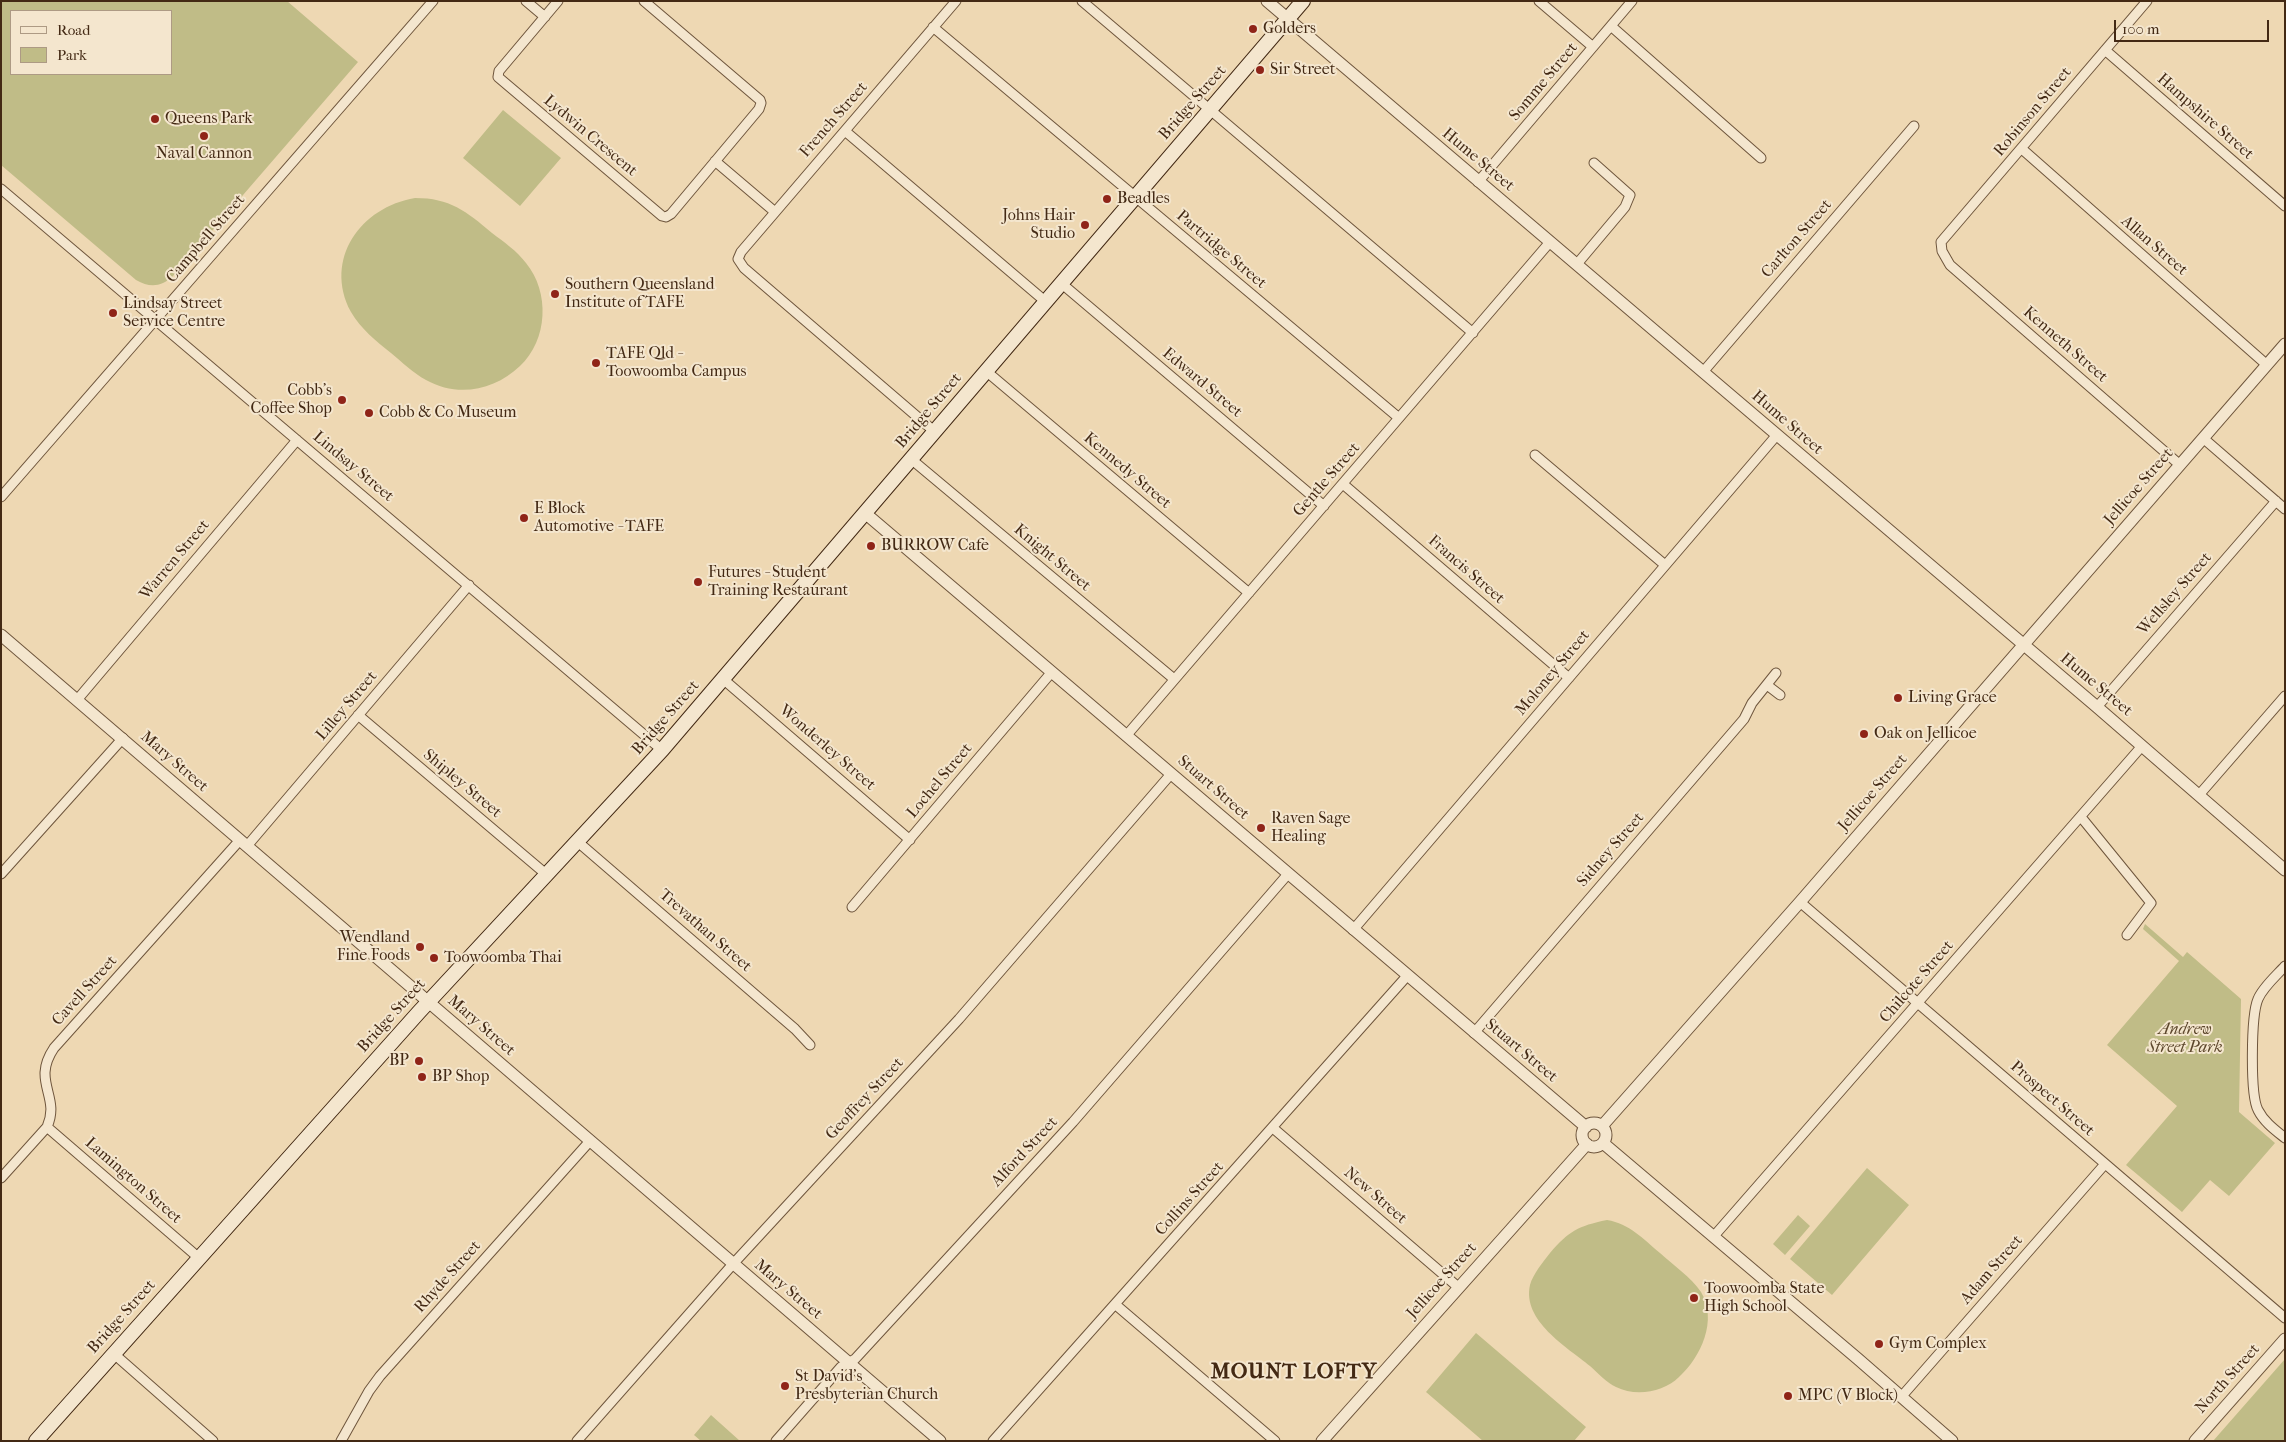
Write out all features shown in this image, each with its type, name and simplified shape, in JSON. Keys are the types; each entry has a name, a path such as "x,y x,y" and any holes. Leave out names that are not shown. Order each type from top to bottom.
{"main road":[{"name":"Bridge Street","path":"36,1441 429,1001 662,750 1303,1"}],"street":[{"name":"Campbell Street","path":"1,496 433,1"},
{"path":"526,1 544,17"},
{"name":"Lydwin Crescent","path":"558,1 498,71 499,79 662,216 669,216 760,107 761,101 644,1"},
{"name":"French Street","path":"934,432 744,268 738,259 741,252 956,1"},
{"path":"1082,1 1473,333"},
{"name":"Hume Street","path":"1267,1 1776,436 2097,707 2285,870"},
{"path":"1539,1 1593,47"},
{"name":"Somme Street","path":"1478,182 1632,1"},
{"name":"Robinson Street","path":"1941,242 2147,1"},
{"path":"1611,26 1761,158"},
{"name":"Partridge Street","path":"933,27 1399,418"},
{"name":"Hampshire Street","path":"2105,50 2285,206"},
{"name":"Carlton Street","path":"1703,372 1914,126"},
{"path":"845,131 1046,302"},
{"name":"Allan Street","path":"2022,149 2267,365"},
{"path":"715,161 775,212"},
{"path":"1577,264 1625,207 1630,196 1594,163"},
{"name":"Lindsay Street","path":"2,191 156,318 662,750"},
{"name":"Gentle Street","path":"1126,736 1550,242"},
{"name":"Kenneth Street","path":"1941,242 1942,251 1950,265 2180,464"},
{"name":"Edward Street","path":"1061,283 1324,506"},
{"name":"Jellicoe Street","path":"1602,1126 1800,902 2285,344"},
{"name":"Kennedy Street","path":"986,371 1249,593"},
{"name":"Moloney Street","path":"1353,930 1776,436"},
{"path":"2203,438 2285,509"},
{"name":"Warren Street","path":"77,700 297,440"},
{"path":"1535,455 1665,565"},
{"name":"Knight Street","path":"911,459 1174,680"},
{"name":"Francis Street","path":"1343,484 1569,678"},
{"name":"Wellsley Street","path":"2097,707 2276,501"},
{"name":"Stuart Street","path":"865,513 1586,1127"},
{"name":"Lilley Street","path":"244,843 358,715 469,585"},
{"name":"Mary Street","path":"1,636 123,738 940,1441"},
{"name":"Lochel Street","path":"852,907 1052,673"},
{"name":"Sidney Street","path":"1474,1033 1744,719 1752,703 1776,673"},
{"name":"Wonderley Street","path":"723,679 910,840"},
{"path":"1767,685 1780,695"},
{"path":"2199,795 2285,696"},
{"name":"Shipley Street","path":"358,715 547,875"},
{"path":"1,874 123,738"},
{"name":"Chilcote Street","path":"1714,1236 2082,817 2142,746"},
{"name":"Geoffrey Street","path":"577,1441 733,1264 959,1019 1171,774"},
{"path":"2082,817 2151,903 2127,935"},
{"name":"Trevathan Street","path":"578,842 795,1029 810,1045"},
{"name":"Cavell Street","path":"47,1127 52,1108 44,1077 47,1058 244,843"},
{"name":"Alford Street","path":"776,1441 842,1367 859,1355 1073,1122 1288,874"},
{"name":"Prospect Street","path":"1800,902 2285,1318"},
{"path":"2285,966 2262,992 2256,1006 2252,1089 2255,1104 2261,1116 2285,1138"},
{"name":"Collins Street","path":"993,1441 1407,976"},
{"path":"1595,1123 1602,1126 1606,1136 1603,1143 1597,1147 1586,1144 1582,1138 1586,1127 1595,1123"},
{"path":"1,1178 47,1127"},
{"name":"Lamington Street","path":"47,1127 199,1258"},
{"name":"New Street","path":"1273,1128 1458,1287"},
{"name":"Rhyde Street","path":"341,1441 369,1391 380,1376 590,1141"},
{"path":"1603,1143 1902,1396 1952,1441"},
{"name":"Jellicoe Street","path":"1322,1441 1586,1144"},
{"name":"Adam Street","path":"1902,1396 2105,1164"},
{"path":"1116,1305 1275,1441"},
{"name":"North Street","path":"2195,1441 2285,1339"},
{"path":"113,1353 213,1441"}],"green space":[{"name":"Queens Park","path":"1,1 287,1 358,62 173,276 155,285 136,280 1,165"},
{"path":"503,110 561,158 520,206 463,158"},
{"path":"415,198 438,200 465,212 514,251 526,263 534,275 542,301 541,330 536,343 520,366 499,381 488,386 476,389 451,389 438,386 412,371 359,324 351,312 343,292 342,273 345,255 352,238 378,212 396,203"},
{"name":"Andrew Street Park","path":"2145,924 2183,957 2187,952 2241,999 2239,1112 2275,1143 2229,1196 2210,1180 2182,1212 2126,1165 2177,1106 2107,1045 2179,961 2143,929"},
{"path":"1867,1168 1909,1205 1832,1295 1790,1259"},
{"path":"1798,1215 1810,1226 1785,1255 1773,1244"},
{"path":"1607,1220 1629,1228 1682,1271 1701,1292 1706,1303 1708,1314 1707,1326 1705,1338 1700,1349 1687,1369 1679,1377 1658,1389 1632,1392 1613,1385 1548,1332 1539,1321 1529,1298 1531,1281 1536,1272 1563,1239 1581,1227"},
{"path":"1476,1333 1586,1427 1574,1441 1483,1441 1426,1392"},
{"path":"2285,1359 2285,1441 2213,1441"},
{"path":"711,1415 740,1441 701,1441 694,1435"}],"place":[{"name":"Golders","path":"1253,29"},
{"name":"Sir Street","path":"1260,70"},
{"name":"Queens Park","path":"155,119"},
{"name":"Naval Cannon","path":"204,136"},
{"name":"Beadles","path":"1107,199"},
{"name":"Johns Hair Studio","path":"1085,225"},
{"name":"Southern Queensland Institute of TAFE","path":"555,294"},
{"name":"Lindsay Street Service Centre","path":"113,313"},
{"name":"TAFE Qld - Toowoomba Campus","path":"596,363"},
{"name":"Cobb's Coffee Shop","path":"342,400"},
{"name":"Cobb & Co Museum","path":"369,413"},
{"name":"E Block Automotive - TAFE","path":"524,518"},
{"name":"BURROW Cafe","path":"871,546"},
{"name":"Futures - Student Training Restaurant","path":"698,582"},
{"name":"Living Grace","path":"1898,698"},
{"name":"Oak on Jellicoe","path":"1864,734"},
{"name":"Raven Sage Healing","path":"1261,828"},
{"name":"Wendland Fine Foods","path":"420,947"},
{"name":"Toowoomba Thai","path":"434,958"},
{"name":"BP","path":"419,1061"},
{"name":"BP Shop","path":"422,1077"},
{"name":"Toowoomba State High School","path":"1694,1298"},
{"name":"Gym Complex","path":"1879,1344"},
{"name":"St David's Presbyterian Church","path":"785,1386"},
{"name":"MPC (V Block)","path":"1788,1396"}],"district":[{"name":"MOUNT LOFTY","path":"1294,1373"}]}
